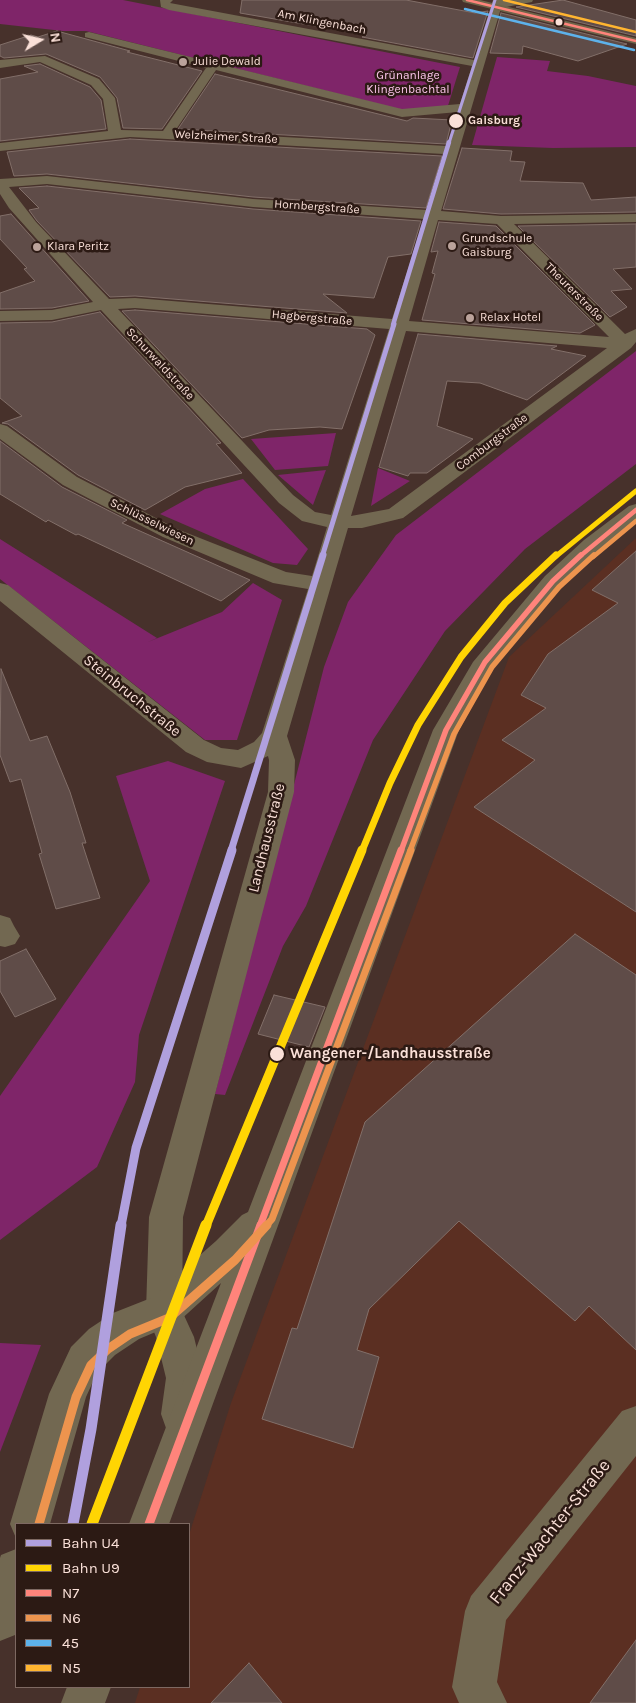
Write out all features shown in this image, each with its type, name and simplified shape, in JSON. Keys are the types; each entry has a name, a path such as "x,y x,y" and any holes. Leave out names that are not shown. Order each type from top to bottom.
{"main road":[{"path":"467,0 497,3 636,41"}],"street":[{"path":"274,736 337,522 399,326 497,3 528,0"},
{"name":"Am Klingenbach","path":"166,1 165,5 169,7 478,64"},
{"path":"89,35 402,113 421,113 449,108 465,108"},
{"path":"0,64 41,58 71,70 103,89 109,98 115,134"},
{"path":"167,134 214,66"},
{"name":"Welzheimer Straße","path":"0,147 115,134 167,134 452,150"},
{"name":"Hornbergstraße","path":"1,187 47,180 253,203 501,220 636,218"},
{"name":"Schurwaldstraße","path":"1,187 31,225 286,499 309,517 337,522"},
{"name":"Theurerstraße","path":"501,220 630,339"},
{"name":"Hagbergstraße","path":"0,316 52,315 106,304 135,303 399,326 630,339"},
{"name":"Comburgstraße","path":"337,522 371,521 396,514 630,339"},
{"name":"Schlüsselwiesen","path":"0,430 70,481 170,534 282,578 319,584"},
{"path":"149,1523 446,730 485,662 553,581 592,545 636,510"},
{"name":"Steinbruchstraße","path":"0,590 195,746 216,756 241,759 263,748 274,736"},
{"name":"Landhausstraße","path":"175,1455 185,1378 175,1337 164,1311 166,1217 281,792 282,760 274,736"},
{"path":"30,1523 68,1394 84,1360 102,1342 126,1326 164,1311 229,1253 264,1215"},
{"name":"Franz-Wachter-Straße","path":"485,1703 474,1687 486,1611 636,1425"},
{"path":"0,1620 15,1573"},
{"path":"83,1703 89,1688"}],"shaded area":[{"path":"636,538 636,1703 135,1703 140,1688 190,1688 190,1532 231,1403 509,657"}],"green space":[{"name":"Grünanlage Klingenbachtal","path":"0,0 123,0 460,67 447,109 403,110 86,31 63,31 0,24"},
{"path":"497,57 550,61 547,71 588,76 636,86 636,147 553,148 472,145"},
{"path":"636,351 636,464 525,549 445,631 373,740 306,906 283,946 225,1095 215,1094 324,667 348,602 396,535"},
{"path":"336,433 328,466 275,470 251,439"},
{"path":"378,468 410,481 371,506"},
{"path":"326,470 313,505 278,475"},
{"path":"243,479 308,549 297,565 273,563 160,514 205,489"},
{"path":"0,539 157,638 148,642 222,612 253,583 282,600 237,740 205,740 0,579"},
{"path":"168,761 225,781 139,1035 135,1082 97,1167 0,1240 0,1096 150,881 116,776"},
{"path":"0,1343 41,1345 0,1452"}],"building":[{"path":"242,0 406,0 475,13 488,11 473,58 362,37 367,35 240,13"},
{"path":"563,0 636,20 636,36 516,7"},
{"path":"501,13 627,44 578,61 523,46 522,54 490,53"},
{"path":"57,31 130,51 127,52 202,71 162,129 123,128 117,98 100,77 46,54 4,58 0,56 0,45 31,35 38,37"},
{"path":"40,64 90,87 101,100 106,129 0,141 0,79 38,72 24,66"},
{"path":"215,74 407,121 413,118 452,120 446,144 178,129"},
{"path":"130,139 442,156 426,208 253,197 47,174 14,176 7,152"},
{"path":"462,148 512,151 510,161 525,162 520,181 583,183 591,200 636,197 636,212 501,214 443,209"},
{"path":"47,186 253,209 421,221 411,254 388,257 374,298 323,294 347,313 135,296 110,297 37,221 29,210 39,208 19,188"},
{"path":"11,214 89,301 52,308 0,309 0,293 35,281 24,269 27,268 0,239 0,216"},
{"path":"439,222 496,226 595,325 580,333 422,320 435,274 432,273 438,251 431,252"},
{"path":"636,224 636,267 613,269 632,289 611,291 627,307 610,317 518,226"},
{"path":"135,310 367,329 375,335 342,429 320,427 269,430 242,438 122,311"},
{"path":"100,312 221,443 216,444 242,473 185,487 145,510 78,475 8,424 2,423 22,416 0,398 0,323 52,322"},
{"path":"418,334 557,346 551,349 586,356 527,400 480,383 447,381 437,426 473,439 427,473 410,473 408,476 379,467"},
{"path":"0,441 62,487 127,520 122,523 250,580 221,601 78,534 76,535 48,520 46,522 0,494"},
{"path":"636,551 636,912 474,807 535,760 502,740 546,708 521,695 548,654 618,603 592,590"},
{"path":"1,669 30,741 47,736 70,792 86,843 82,843 100,898 56,909 39,854 42,853 21,779 10,782 0,755"},
{"path":"575,934 636,975 636,1350 589,1306 575,1321 459,1221 369,1309 357,1350 379,1357 353,1448 262,1419 292,1328 297,1329 365,1122"},
{"path":"26,949 56,999 15,1017 0,991 0,961"},
{"path":"274,995 325,1007 309,1047 258,1034"},
{"path":"636,1640 636,1703 590,1703"},
{"path":"249,1663 282,1703 211,1703"}],"rail line":[{"name":"U4","path":"73,1523 91,1429 116,1249 136,1148 256,774 473,64 495,0"},
{"name":"U9","path":"92,1523 219,1192 390,783 418,725 461,657 505,603 567,545 636,491"}],"transit line":[{"name":"N7","path":"467,0 636,41"},
{"name":"N5","path":"504,0 636,32"},
{"name":"45","path":"465,9 634,50"},
{"name":"N7","path":"149,1523 446,730 485,662 553,581 592,545 636,510"},
{"name":"N6","path":"39,1523 76,1397 91,1365 108,1349 130,1334 169,1318 235,1260 272,1219 454,734 492,667 559,587 636,521"}],"place":[{"name":"Julie Dewald","path":"183,62"},
{"name":"Gaisburg","path":"456,121"},
{"name":"Grundschule Gaisburg","path":"452,246"},
{"name":"Klara Peritz","path":"37,247"},
{"name":"Relax Hotel","path":"470,318"},
{"name":"Wangener-/Landhausstraße","path":"277,1054"}]}
